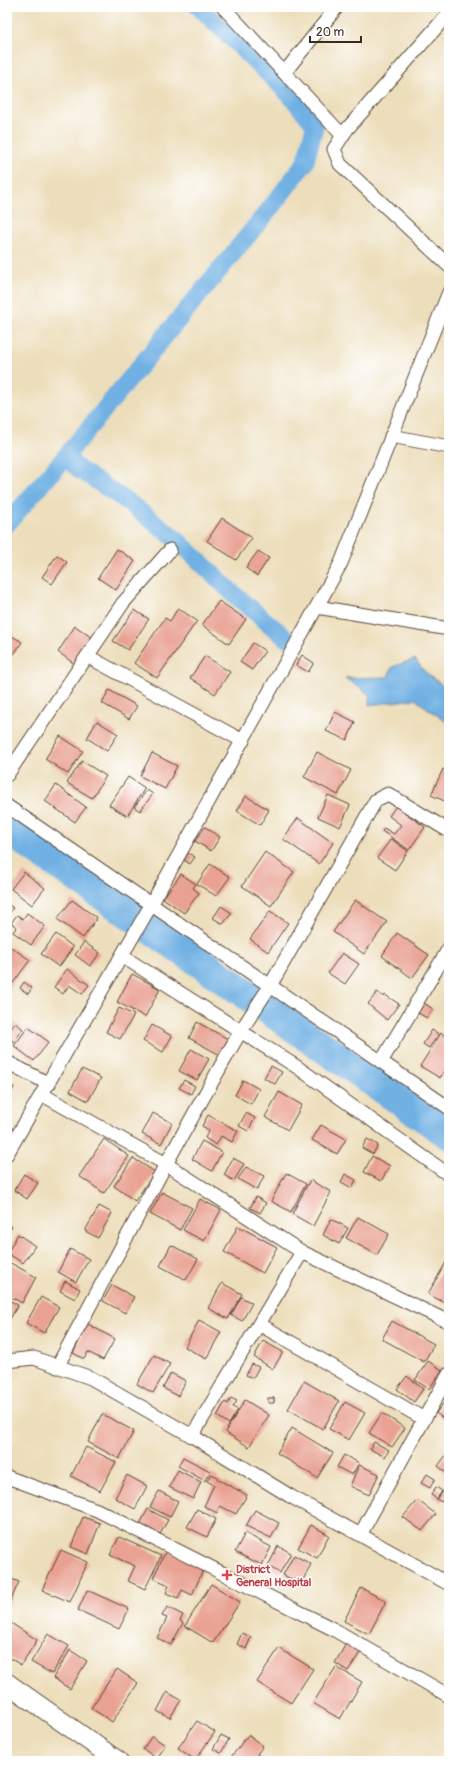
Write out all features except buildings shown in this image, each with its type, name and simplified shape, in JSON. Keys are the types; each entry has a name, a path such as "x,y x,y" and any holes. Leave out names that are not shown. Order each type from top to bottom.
{"street":[{"path":"223,7 343,136"},
{"path":"284,73 337,7"},
{"path":"449,13 343,136 334,149 340,164 449,266"},
{"path":"7,1154 46,1089 151,905 341,563 449,292"},
{"path":"391,436 449,447"},
{"path":"7,775 123,603 170,550"},
{"path":"317,607 449,629"},
{"path":"87,656 243,741"},
{"path":"58,1367 166,1164 240,1032 270,986 376,800 388,794 449,831"},
{"path":"7,806 449,1108"},
{"path":"381,1062 449,948"},
{"path":"122,956 297,1067 449,1175"},
{"path":"7,1062 46,1089 302,1252 449,1322"},
{"path":"192,1436 302,1252"},
{"path":"259,1324 424,1419"},
{"path":"7,1360 34,1358 91,1378 192,1436 290,1496 449,1584"},
{"path":"360,1534 449,1374"},
{"path":"7,1477 97,1510 333,1629 449,1696"},
{"path":"7,1683 118,1761"}],"water":[{"path":"415,659 424,671 443,686 449,686 449,724 415,699 369,705 369,694 345,678 388,677 392,667"}],"waterway":[{"path":"65,457 269,210 305,163 315,125 289,94 199,7"},
{"path":"7,524 65,457 80,470 128,502 176,539 237,597 286,638"},
{"path":"7,829 449,1134"}],"place":[{"name":"District General Hospital","path":"227,1575"}]}
